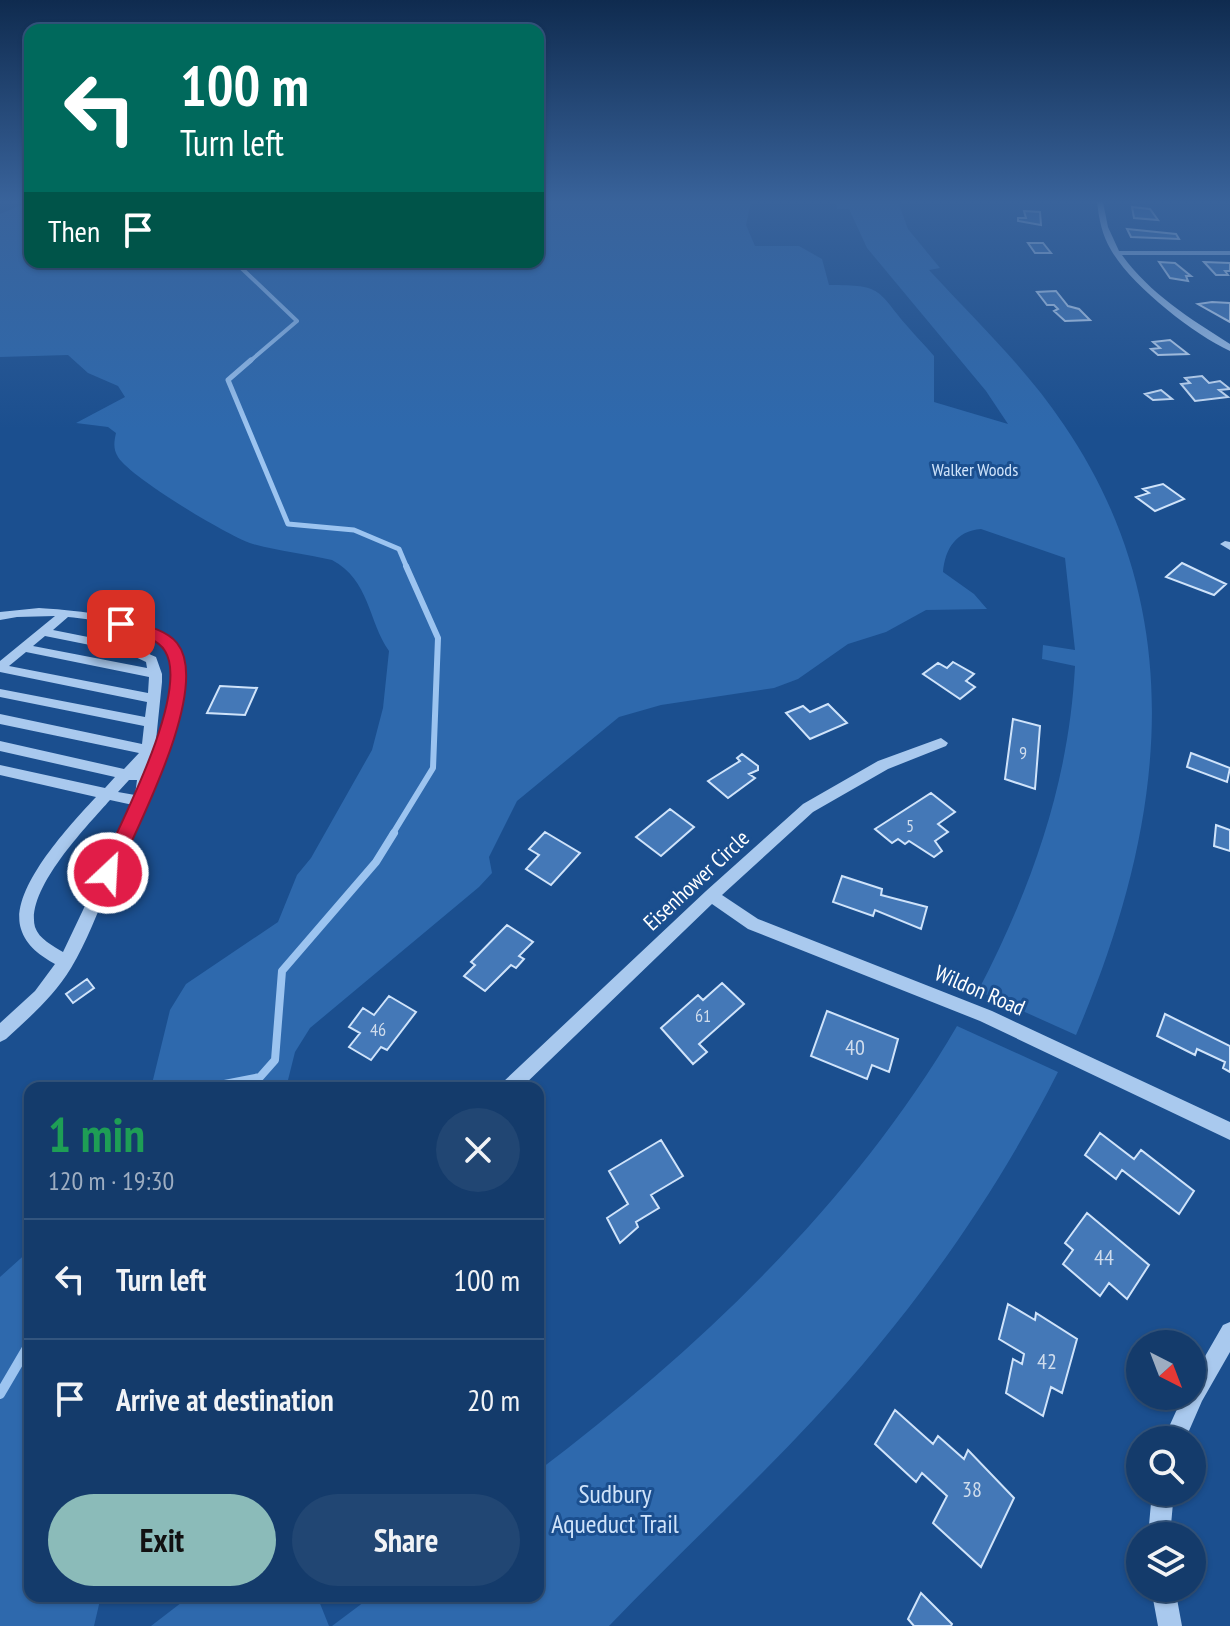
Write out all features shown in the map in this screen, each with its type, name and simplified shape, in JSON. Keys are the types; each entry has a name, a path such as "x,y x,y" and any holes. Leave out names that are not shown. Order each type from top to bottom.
{"street":[{"path":"1136,278 1157,297 1230,348"},
{"path":"0,616 31,611 65,614 149,632 170,645 178,674 170,728 141,802 66,962 28,1009 0,1034"},
{"path":"0,667 65,614"},
{"path":"42,632 138,651 152,660 156,674 153,723 141,802"},
{"path":"23,648 156,674"},
{"path":"0,667 154,699"},
{"path":"0,693 153,723"},
{"path":"0,719 149,750"},
{"path":"66,962 32,936 26,915 29,902 59,850 170,728"},
{"name":"Eisenhower Circle","path":"515,1082 711,895 821,799 883,765 941,743"},
{"path":"0,746 145,778"},
{"path":"0,770 141,802"},
{"name":"Wildon Road","path":"711,895 753,924 986,1016 1230,1131"},
{"path":"1180,1426 1230,1332"},
{"path":"1166,1602 1170,1626"}],"green space":[{"name":"Walker Woods","path":"0,278 827,278 829,285 860,286 877,292 934,356 934,402 1008,424 986,391 892,278 936,278 1017,364 1049,404 1106,498 1133,573 1148,649 1152,726 1145,803 1129,881 1106,958 1076,1035 978,991 1031,873 1056,793 1065,752 1075,666 1042,659 1043,645 1075,650 1065,558 981,529 965,533 953,543 943,572 974,594 987,609 926,610 886,632 848,644 798,679 774,688 661,705 619,717 517,801 489,857 492,873 479,887 310,1028 295,1052 288,1082 152,1082 170,1010 186,984 278,922 297,875 311,858 372,750 383,708 389,651 361,590 344,568 332,560 253,544 223,530 126,466 115,451 116,433 108,427 76,423 125,397 118,386 88,373 68,355 0,357"},
{"name":"Sudbury Aqueduct Trail","path":"957,1026 1058,1072 1007,1165 978,1210 884,1339 789,1445 609,1626 332,1626 364,1602 544,1602 544,1466 657,1375 769,1269 871,1153 916,1091"},
{"path":"24,1255 24,1602 100,1602 94,1626 0,1626 0,1277"},
{"path":"182,1602 319,1602 329,1626 151,1626"}],"building":[{"path":"1056,291 1068,306 1079,309 1090,320 1065,321 1054,311 1058,309 1047,305 1037,292"},
{"path":"1230,303 1230,322 1198,304"},
{"path":"1170,340 1188,354 1158,355 1151,349 1160,348 1153,342"},
{"path":"1202,376 1209,383 1220,381 1230,389 1219,390 1228,397 1195,401 1181,384 1190,383 1185,378"},
{"path":"1161,390 1172,399 1153,400 1145,394"},
{"path":"1163,484 1184,499 1155,511 1136,497 1149,493 1143,489"},
{"path":"1182,563 1226,584 1214,595 1166,577"},
{"path":"953,662 974,674 966,681 975,687 960,699 923,674 938,663 947,668"},
{"path":"220,686 257,688 245,715 207,713"},
{"path":"828,704 847,723 810,739 786,713 803,706 810,712"},
{"path":"1013,719 1040,726 1035,789 1005,779"},
{"path":"1191,753 1230,768 1227,782 1187,767"},
{"path":"742,754 758,766 758,770 749,774 755,778 728,798 708,781 740,761 737,758"},
{"path":"931,793 955,812 938,824 948,832 935,841 942,851 934,857 909,841 905,844 898,839 892,843 875,829"},
{"path":"670,809 694,827 661,856 636,837"},
{"path":"1216,825 1230,830 1230,851 1214,846"},
{"path":"545,832 580,853 551,885 526,869 539,855 529,849"},
{"path":"842,876 882,889 881,895 927,907 921,929 875,910 873,916 833,902"},
{"path":"507,925 533,942 519,956 524,959 516,968 511,965 485,991 464,976 475,965 471,962"},
{"path":"87,979 94,988 73,1003 66,994"},
{"path":"722,983 744,1004 699,1044 707,1052 693,1064 661,1028 698,995 703,1000"},
{"path":"389,996 416,1012 387,1050 381,1047 371,1060 349,1047 360,1033 349,1027 363,1008 374,1015"},
{"path":"827,1011 898,1039 889,1072 872,1065 867,1079 811,1056"},
{"path":"1165,1014 1230,1046 1230,1072 1223,1068 1225,1062 1197,1049 1195,1055 1157,1036"},
{"path":"1100,1133 1134,1159 1141,1150 1194,1191 1179,1214 1122,1170 1116,1179 1085,1155"},
{"path":"661,1140 683,1176 651,1195 659,1208 636,1222 638,1227 620,1243 607,1218 628,1204 609,1171"},
{"path":"1087,1213 1149,1265 1127,1299 1109,1283 1100,1296 1063,1264 1073,1250 1065,1243"},
{"path":"1008,1304 1035,1320 1036,1313 1077,1339 1062,1393 1051,1387 1043,1416 1006,1393 1013,1359 1022,1364 1024,1354 999,1339"},
{"path":"895,1410 933,1444 938,1436 964,1459 968,1450 1014,1498 981,1567 933,1523 947,1496 922,1473 916,1482 875,1444"},
{"path":"921,1593 951,1626 914,1626 908,1619"}],"waterway":[{"path":"249,362 297,321 252,278"},
{"path":"251,360 228,380 288,524 354,530 399,549 407,568"},
{"path":"392,835 433,768 438,638 406,566"},
{"path":"235,1082 260,1077 275,1060 282,971 376,862 394,833"},
{"path":"0,1394 24,1353"}],"route":[{"path":"108,873 165,746 178,680 177,659 164,639 121,624"}]}
